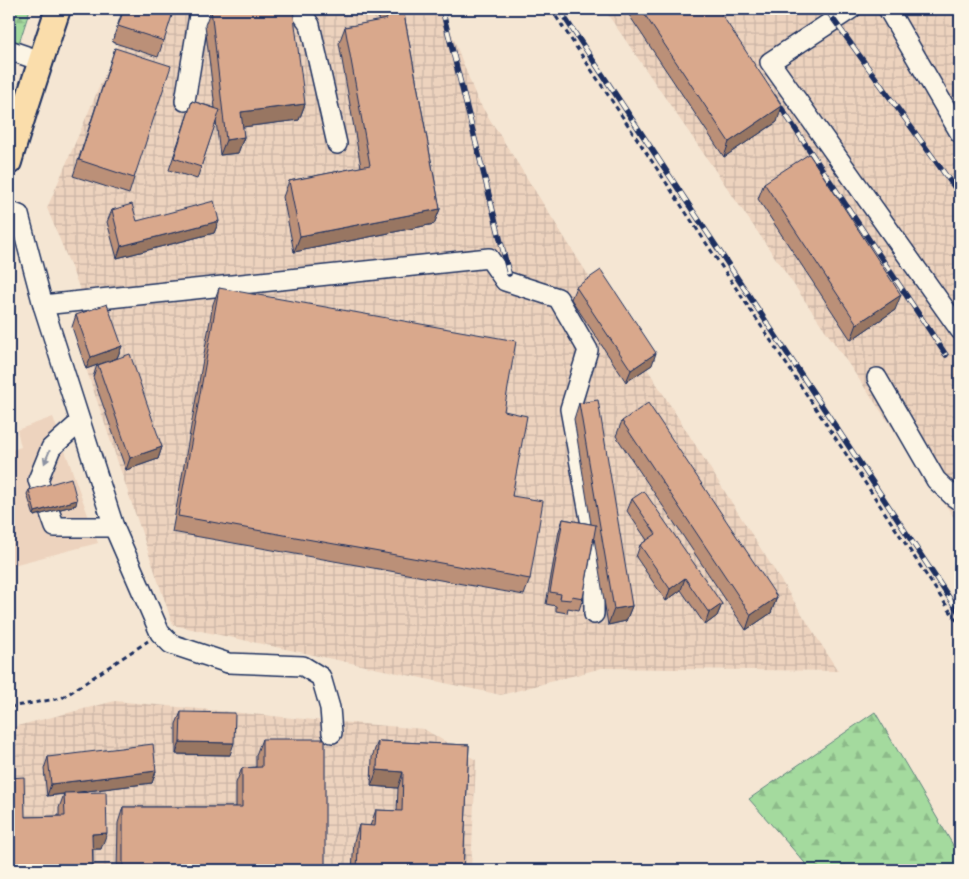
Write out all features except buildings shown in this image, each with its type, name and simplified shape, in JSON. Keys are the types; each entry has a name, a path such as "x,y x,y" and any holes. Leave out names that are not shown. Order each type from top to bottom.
{"main road":[{"path":"9,162 58,9"}],"lane":[{"path":"185,101 200,9"},
{"path":"299,9 310,25 337,144"},
{"path":"851,9 770,62 960,330"},
{"path":"888,9 960,133"},
{"path":"9,50 41,61"},
{"path":"9,211 19,215 42,305 114,527 160,633 171,644 228,663 303,666 321,678 330,708 332,733"},
{"path":"42,305 489,258 505,281 558,298 588,350 570,409 594,541 594,614"},
{"path":"877,378 936,480 960,501"},
{"path":"80,422 51,448 38,480 55,527 114,527"}],"path":[{"path":"551,9 960,626"},
{"path":"9,707 62,698 160,633"}],"shaded area":[{"path":"133,9 442,9 477,99 838,671 602,668 501,695 173,625 72,327 81,292 47,208"},
{"path":"604,9 960,9 960,526"},
{"path":"53,417 98,543 9,566 9,451 21,447 17,430"},
{"path":"115,701 424,729 476,760 471,870 9,870 9,728"}],"green space":[{"path":"9,9 30,9 9,75"},
{"path":"875,712 960,857 960,870 811,870 749,799"}],"railway":[{"path":"442,9 509,274"},
{"path":"559,9 960,614"},
{"path":"826,9 960,195"},
{"path":"774,97 946,355"}]}
